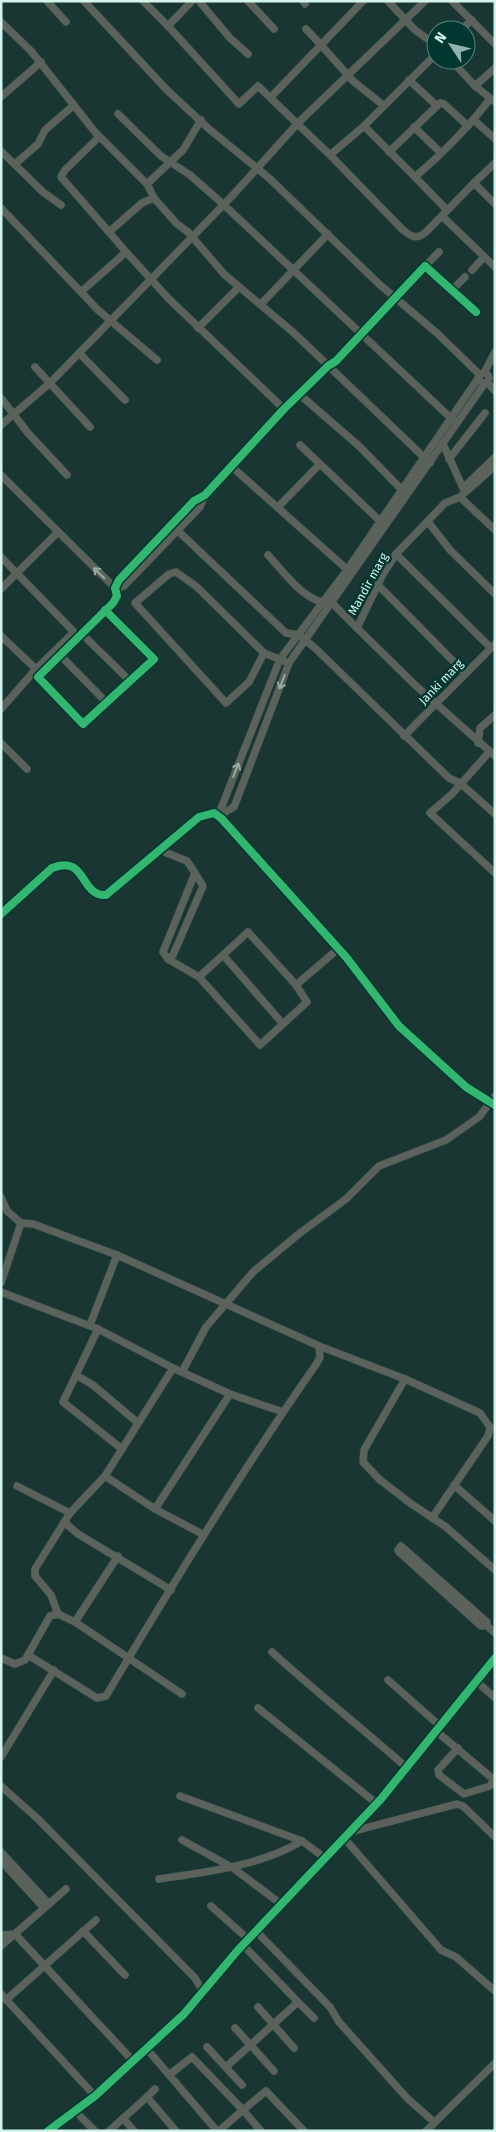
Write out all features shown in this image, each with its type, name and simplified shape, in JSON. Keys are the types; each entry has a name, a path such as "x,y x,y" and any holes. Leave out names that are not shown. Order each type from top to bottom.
{"street":[{"path":"47,1 66,22"},
{"path":"84,1 134,57 209,129 258,167 395,299 438,334 486,379 495,391"},
{"path":"143,1 239,104 258,86 298,123 409,235 420,237 495,163"},
{"path":"168,26 192,1"},
{"path":"199,1 230,38 248,54"},
{"path":"248,1 274,30"},
{"path":"270,98 363,1"},
{"path":"388,1 406,20 426,37"},
{"path":"1,425 50,383 149,279 192,237 298,123 424,1"},
{"path":"452,1 472,20"},
{"path":"1,22 41,62 99,137 147,184 154,198 192,237 224,274 261,304 402,434 427,461"},
{"path":"476,24 495,44"},
{"path":"306,29 347,75 371,97 383,105"},
{"path":"2,96 41,62"},
{"path":"330,155 364,126 426,64"},
{"path":"476,86 495,68"},
{"path":"415,177 442,153 492,101 461,70"},
{"path":"409,80 436,105"},
{"path":"389,152 440,103 444,104 468,126"},
{"path":"16,163 38,144 45,130 74,105"},
{"path":"118,114 161,156 190,175 223,204 455,421"},
{"path":"147,184 183,150 200,120"},
{"path":"474,120 495,140"},
{"path":"364,126 447,210"},
{"path":"414,127 442,153"},
{"path":"99,137 65,170 62,176 149,279 284,409"},
{"path":"1,151 16,163 43,192 61,205"},
{"path":"474,183 495,204"},
{"path":"109,232 142,203 154,198"},
{"path":"1,208 48,255 81,292 110,320 157,360"},
{"path":"442,216 495,267"},
{"path":"261,304 328,234"},
{"path":"81,292 126,252"},
{"path":"115,588 124,586 200,507 205,495 284,409 328,366 336,361 438,252"},
{"path":"472,270 484,257"},
{"path":"425,266 476,312"},
{"path":"452,290 465,277"},
{"path":"198,328 239,287"},
{"path":"486,379 495,352"},
{"path":"79,353 125,400"},
{"path":"34,367 90,427"},
{"path":"218,816 234,807 289,663 322,604 349,571 455,421 495,368"},
{"path":"299,394 359,446 405,493"},
{"path":"1,398 28,433 67,475"},
{"path":"449,459 485,413"},
{"path":"427,461 444,444 455,421"},
{"path":"444,444 463,488 495,457"},
{"path":"300,445 380,521"},
{"path":"278,507 320,464"},
{"path":"231,466 349,571"},
{"name":"Mandir marg","path":"492,754 478,743 357,628 396,554 445,504 460,497 494,467"},
{"path":"1,475 115,588 117,596 106,610 38,677 83,724 154,659 106,610"},
{"path":"218,816 280,659 332,602 380,521 405,493"},
{"path":"115,588 119,580 194,501 205,495"},
{"path":"460,497 495,530"},
{"path":"428,522 452,551 495,594"},
{"path":"177,530 286,632 302,637 404,736 450,778 460,783 495,814"},
{"path":"1,589 58,532"},
{"path":"396,554 493,646"},
{"path":"268,555 305,593 322,604 332,602"},
{"path":"1,557 74,632 36,669 1,709"},
{"path":"264,653 248,682 226,703 135,603 169,574 176,572 197,587 264,653 289,663"},
{"path":"378,585 465,673"},
{"path":"332,602 357,628"},
{"path":"82,634 130,681"},
{"path":"1,636 36,669"},
{"name":"Janki marg","path":"404,736 493,646"},
{"path":"60,655 106,702"},
{"path":"478,743 480,728 495,715"},
{"path":"1,743 27,769"},
{"path":"492,754 430,813 495,873"},
{"path":"1,914 52,868 61,864 68,864 75,868 92,891 100,895 106,895 199,817 206,814 218,816 338,949 399,1026 466,1087 492,1104"},
{"path":"162,851 187,861 203,886 173,955 168,959"},
{"path":"195,874 163,952 168,959 199,977 260,1045 307,1002 296,986 248,932 199,977"},
{"path":"296,986 338,949"},
{"path":"223,955 283,1024"},
{"path":"182,1372 206,1327 253,1272 300,1233 346,1200 371,1171 385,1163 446,1140 479,1117 492,1104 495,1096"},
{"path":"1,1197 7,1210 21,1223 32,1224 117,1255 319,1346 405,1379 480,1413 490,1427 488,1436 432,1518"},
{"path":"1,1283 21,1223"},
{"path":"90,1326 117,1255"},
{"path":"1,1292 98,1328 173,1368 230,1394 283,1412"},
{"path":"98,1328 63,1402 122,1449"},
{"path":"28,1655 97,1698 106,1696 204,1535 283,1412 317,1363 320,1357 319,1346"},
{"path":"58,1614 51,1595 34,1572 70,1513 105,1476 173,1368"},
{"path":"76,1375 93,1385 138,1423"},
{"path":"405,1379 364,1450 363,1462 402,1497 432,1518 495,1570"},
{"path":"155,1509 230,1394"},
{"path":"105,1476 155,1509 204,1535"},
{"path":"454,1485 495,1521"},
{"path":"17,1486 70,1513"},
{"path":"64,1522 78,1534 118,1556 171,1590"},
{"path":"445,1589 399,1552 399,1547 404,1546 481,1626 486,1625 495,1632"},
{"path":"75,1622 118,1556"},
{"path":"1,1658 9,1662 21,1663 28,1655 50,1616 58,1614 75,1622 182,1694"},
{"path":"272,1652 319,1695 345,1717 356,1723 407,1768"},
{"path":"48,2131 95,2096 134,2062 203,1992 256,1931 347,1835 407,1768 475,1680 495,1658"},
{"path":"1,1757 54,1670"},
{"path":"388,1680 492,1778 492,1784 468,1795 440,1775 438,1770 458,1748"},
{"path":"475,1680 495,1698"},
{"path":"258,1708 376,1803"},
{"path":"1,1786 38,1819 195,1978 203,1992"},
{"path":"180,1796 302,1841 325,1858"},
{"path":"347,1835 457,1804 463,1806 495,1837"},
{"path":"347,1835 441,1950 456,1957 495,1992"},
{"path":"182,1840 232,1868 281,1904"},
{"path":"159,1879 232,1868 293,1847 302,1841"},
{"path":"1,1852 47,1906"},
{"path":"1,1861 47,1906"},
{"path":"1,1946 66,1889"},
{"path":"211,1906 314,2018"},
{"path":"95,2096 4,1997 44,1966 96,1920"},
{"path":"83,1931 125,1975"},
{"path":"256,1931 330,2007 339,2022 407,2098 434,2122"},
{"path":"1,1935 15,1934"},
{"path":"15,1934 134,2062"},
{"path":"226,2067 298,2002"},
{"path":"258,2007 294,2048"},
{"path":"235,2028 274,2071"},
{"path":"207,2047 242,2085"},
{"path":"147,2049 218,2131 266,2091 304,2131"},
{"path":"169,2075 192,2057 261,2131"},
{"path":"426,2131 495,2063"},
{"path":"109,2131 155,2089"},
{"path":"147,2097 176,2131"},
{"path":"75,2111 94,2131"},
{"path":"123,2118 134,2131"}],"cycle path":[{"path":"105,610 154,659 83,724 38,677 113,603 117,596 115,588 119,580 194,501 205,495 284,409 328,366 336,361 425,266 476,312"},
{"path":"1,914 52,868 63,865 71,866 77,871 97,894 106,895 199,817 214,813 221,818 346,957 399,1026 466,1087 495,1105"},
{"path":"48,2131 95,2096 184,2014 238,1950 381,1799 495,1658"}]}
